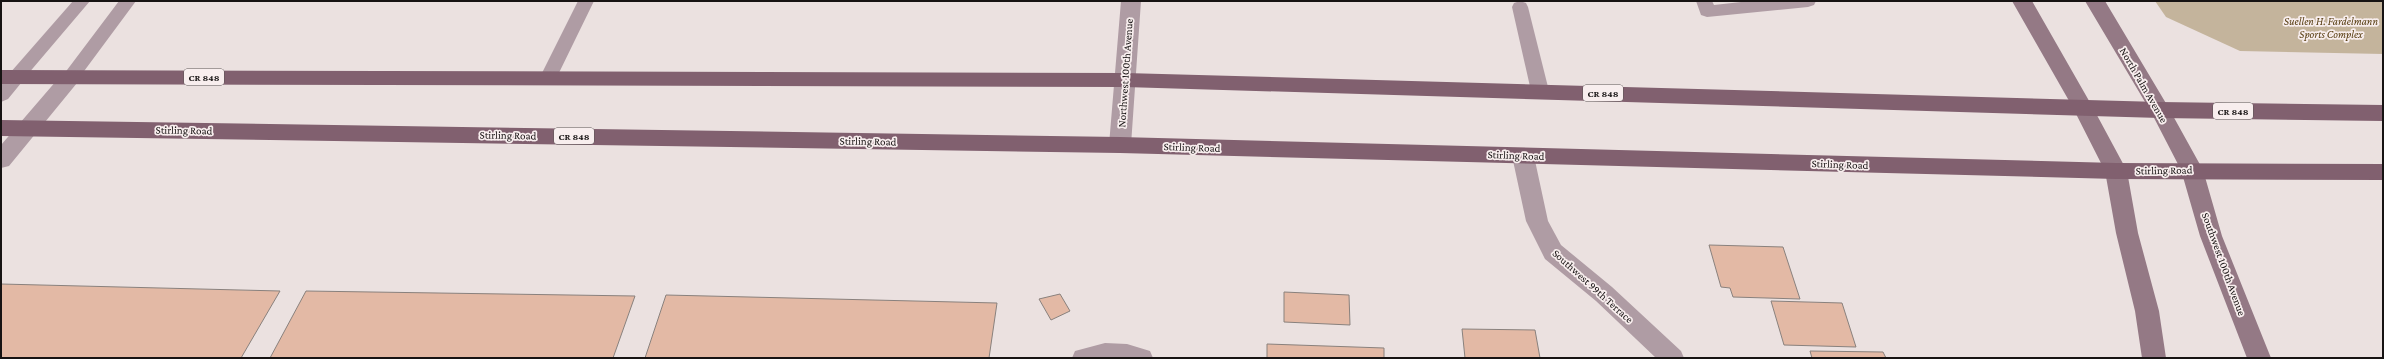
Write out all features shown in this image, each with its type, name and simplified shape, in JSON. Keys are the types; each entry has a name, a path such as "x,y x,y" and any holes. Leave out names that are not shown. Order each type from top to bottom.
{"main road":[{"path":"2022,1 2082,106 2116,171 2127,233 2147,311 2154,358"},
{"name":"North Palm Avenue","path":"2095,1 2160,110 2192,170"},
{"name":"CR 848","path":"8,77 549,77 1125,80 2082,106 2160,110 2383,113"},
{"name":"Stirling Road","path":"1,128 1120,145 2116,171 2192,170 2383,172"},
{"name":"Southwest 100th Avenue","path":"2192,170 2211,236 2259,358"}],"street":[{"name":"Northwest 100th Avenue","path":"1120,145 1131,1"},
{"path":"1,94 8,77"},
{"path":"1,160 70,78"},
{"name":"Southwest 99th Terrace","path":"1523,156 1537,221 1553,252 1604,294 1672,358"},
{"path":"1084,358 1097,354 1115,353 1141,358"}],"lane":[{"path":"8,77 82,1"},
{"path":"70,78 128,1"},
{"path":"549,77 586,1"},
{"path":"1704,1 1708,11 1808,1"},
{"path":"1520,7 1540,91"}],"green space":[{"name":"Suellen H. Fardelmann Sports Complex","path":"2155,1 2383,1 2383,54 2240,51 2166,17"}],"building":[{"path":"1709,245 1783,247 1800,299 1733,297 1730,288 1721,287"},
{"path":"1,284 280,291 241,358 1,358"},
{"path":"306,291 635,296 613,358 270,358"},
{"path":"1284,292 1349,295 1350,325 1284,322"},
{"path":"1060,294 1070,311 1051,320 1039,299"},
{"path":"666,295 997,303 989,358 645,358"},
{"path":"1771,301 1842,303 1856,347 1784,345"},
{"path":"1462,329 1535,330 1540,358 1465,358"},
{"path":"1267,344 1384,348 1384,358 1267,358"},
{"path":"1810,351 1883,352 1886,358 1812,358"}]}
